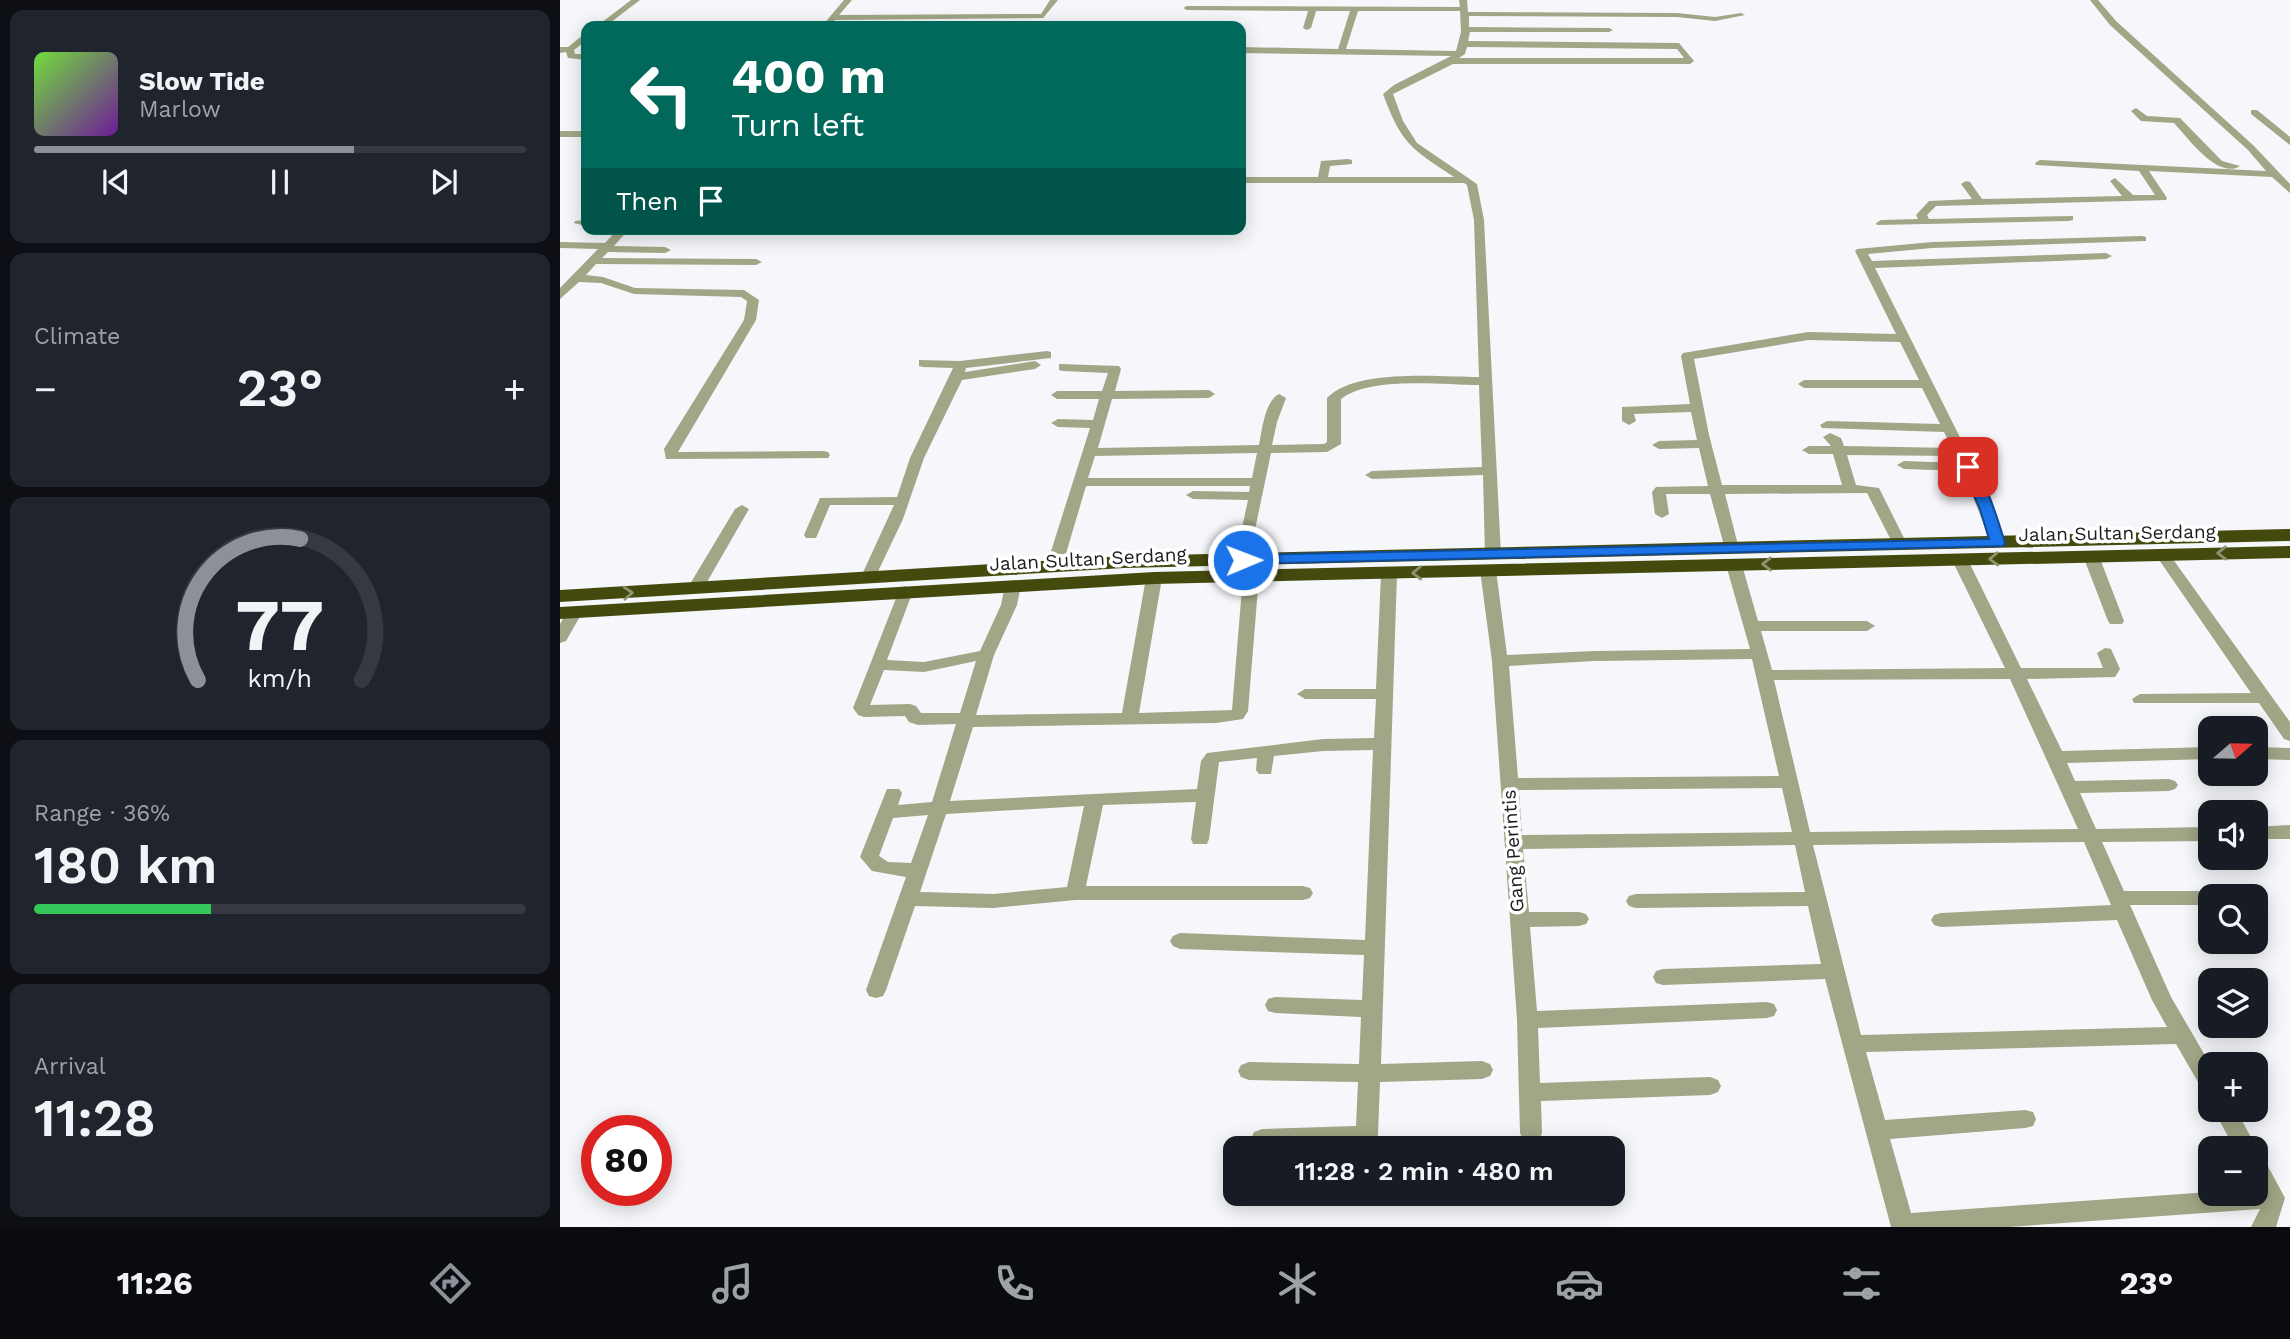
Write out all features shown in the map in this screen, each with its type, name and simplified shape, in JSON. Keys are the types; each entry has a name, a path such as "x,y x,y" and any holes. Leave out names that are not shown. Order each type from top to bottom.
{"highway":[{"name":"Jalan Sultan Serdang","path":"560,597 1054,567 1247,568 1733,557 1960,560 2162,554 2248,545 2290,535"},
{"name":"Jalan Sultan Serdang","path":"1733,557 1997,543 2248,545 2290,552"},
{"name":"Jalan Sultan Serdang","path":"567,613 1154,578 1247,568 1389,574 1491,563"}],"street":[{"path":"608,21 636,0"},
{"path":"831,21 848,0"},
{"path":"834,19 1041,17 1046,15 1054,0"},
{"path":"2094,0 2113,23 2251,148 2290,190"},
{"path":"1186,8 1355,9 1376,4 1677,15 1715,19 1741,16"},
{"path":"1459,53 1464,29 1464,7"},
{"path":"1307,28 1313,8"},
{"path":"1341,52 1355,9"},
{"path":"1464,29 1609,30"},
{"path":"581,40 565,49 571,56 581,57"},
{"path":"1246,50 1459,53 1690,61 1679,46 1459,53 1388,94 1398,121 1413,145 1468,180"},
{"path":"2136,111 2144,119 2177,120 2220,164 2272,171"},
{"path":"2254,112 2290,142"},
{"path":"560,134 581,134"},
{"path":"1323,180 1325,163 1348,162"},
{"path":"2040,163 2272,171 2289,168"},
{"path":"1926,220 1921,215 1930,204 2162,197 2142,167"},
{"path":"1246,180 1468,180"},
{"name":"Gang Perintis","path":"1468,180 1472,184 1479,220 1490,471 1491,563 1527,1020 1531,1133"},
{"path":"2115,181 2130,199"},
{"path":"1966,184 1979,202"},
{"path":"1896,250 1881,223 2069,218"},
{"path":"560,295 618,235"},
{"path":"1997,543 1987,509 1968,467 1928,384 1902,338 1862,250 1896,250 2094,235 2142,239"},
{"path":"560,245 684,250"},
{"path":"1867,265 2106,256"},
{"path":"593,261 756,262"},
{"path":"560,281 603,279 634,290 744,294 753,300 750,320 671,449 671,456 823,455"},
{"path":"1902,338 1808,336 1689,355 1686,362 1704,444 1765,674 1833,971 1902,1225 2273,1198"},
{"path":"923,363 959,371 1047,355"},
{"path":"1018,362 1034,365"},
{"path":"1054,567 1115,369 1063,367"},
{"path":"868,579 917,458 959,371"},
{"path":"1090,452 1330,447 1334,438 1335,395 1357,385 1486,381"},
{"path":"1804,384 1928,384"},
{"path":"1057,395 1209,394"},
{"path":"905,592 876,664 862,708 864,711 910,710 918,719 1129,719 1216,717 1239,713 1247,568 1257,489 1270,422 1279,398"},
{"path":"1629,421 1627,411 1637,408 1697,408"},
{"path":"1058,423 1098,424"},
{"path":"1850,489 1836,441 1829,431 1950,428"},
{"path":"1658,445 1704,444"},
{"path":"1809,450 1961,452"},
{"path":"1904,465 1968,467"},
{"path":"1372,475 1490,471"},
{"path":"1081,482 1257,489"},
{"path":"1193,495 1257,489"},
{"path":"1662,514 1661,490 1874,491 1901,546"},
{"path":"811,535 825,501 902,500"},
{"path":"695,589 742,509"},
{"path":"2162,554 2290,733"},
{"path":"2091,556 2116,621"},
{"path":"1960,560 2055,757 2162,1000 2198,1061"},
{"path":"1341,1136 1367,1135 1389,574"},
{"path":"1129,719 1154,578"},
{"path":"876,990 919,870 986,655 1009,605 1013,585"},
{"path":"560,638 567,613"},
{"path":"1752,626 1867,626"},
{"path":"1765,674 2109,673 2112,669 2105,653"},
{"path":"1500,662 1594,656 1759,654"},
{"path":"876,664 924,667 954,659 986,655"},
{"path":"1305,694 1385,694"},
{"path":"2140,699 2263,698"},
{"path":"1200,839 1203,795 1210,759 1266,750 1354,743 1383,744"},
{"path":"1265,770 1266,750"},
{"path":"2055,757 2198,753"},
{"path":"2268,753 2290,754"},
{"path":"1508,784 1790,782"},
{"path":"2068,787 2169,785"},
{"path":"893,793 869,857 876,865 886,869 919,870"},
{"path":"886,812 1203,795"},
{"path":"1075,893 1096,799"},
{"path":"2268,833 2290,832"},
{"path":"1512,842 2198,834"},
{"path":"909,899 993,901 1075,893 1303,893"},
{"path":"1941,920 2198,899"},
{"path":"1636,901 1817,900"},
{"path":"1518,920 1578,919"},
{"path":"1180,941 1374,948"},
{"path":"1663,977 1833,971"},
{"path":"1275,1005 1371,1009"},
{"path":"1527,1020 1768,1010"},
{"path":"1854,1044 2184,1035"},
{"path":"1249,1071 1369,1073 1482,1070"},
{"path":"1530,1092 1710,1086"},
{"path":"1877,1129 2025,1119"},
{"path":"2263,1227 2271,1214 2273,1198 2268,1189"}],"route":[{"path":"1243,560 1997,543 1987,509 1968,467"}]}
